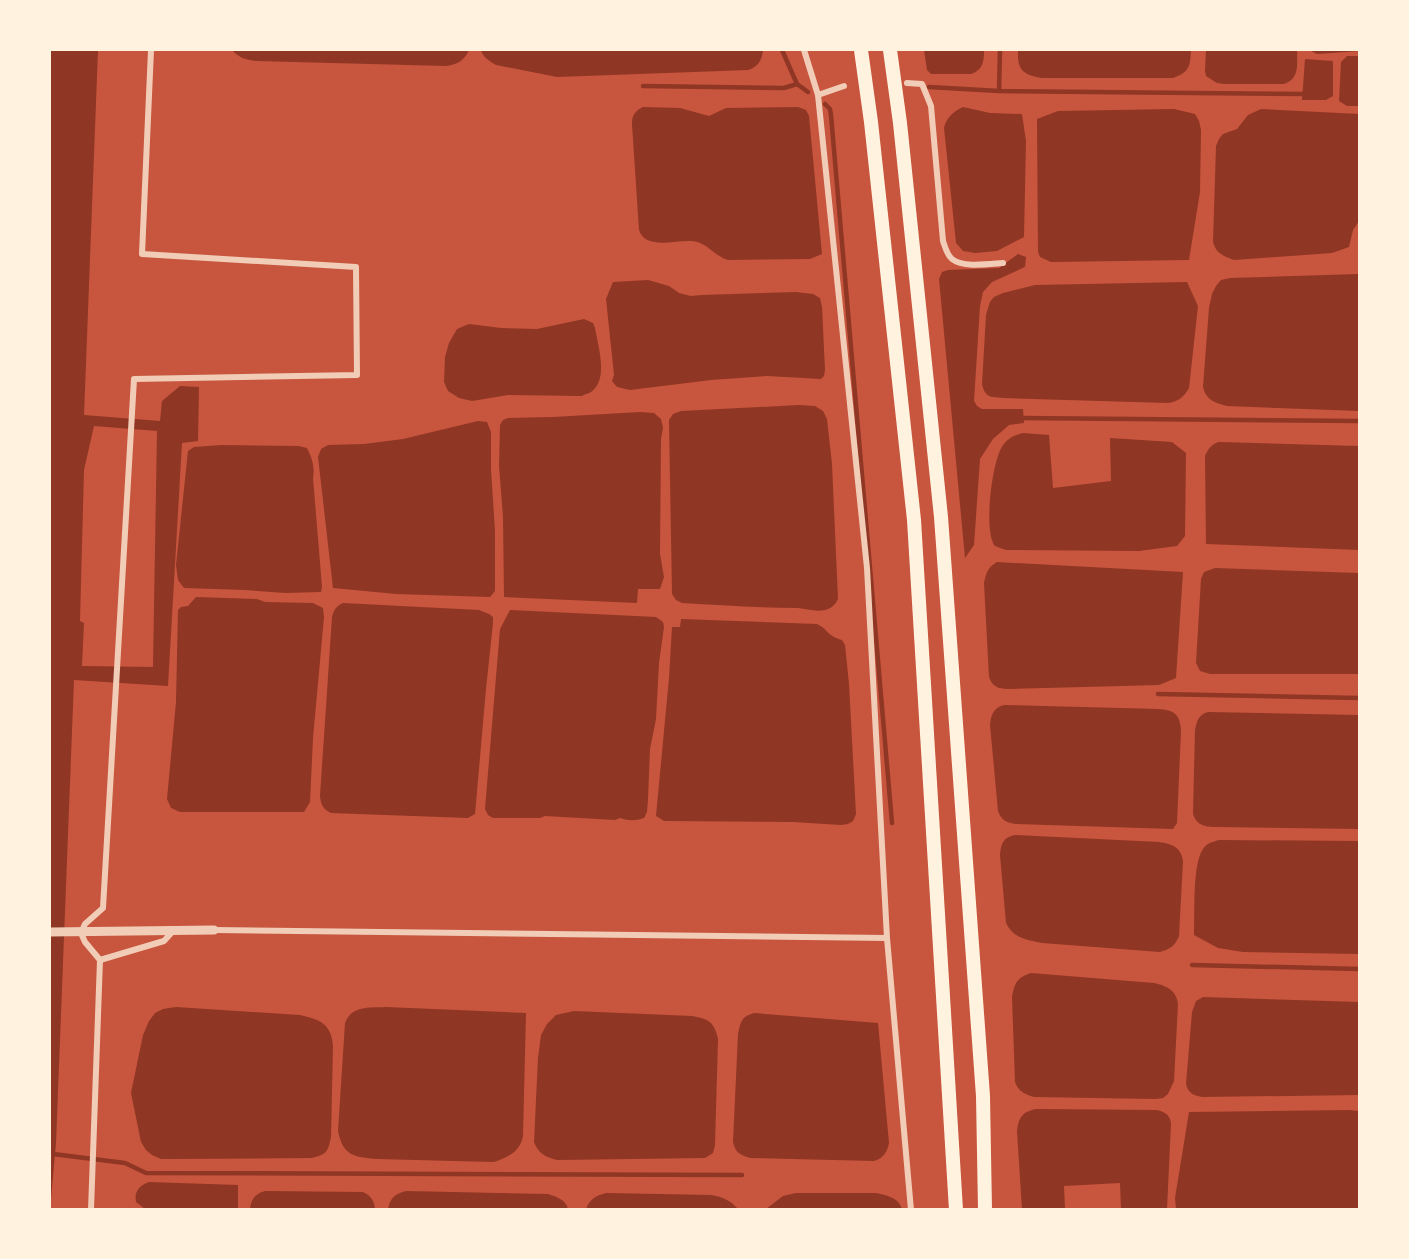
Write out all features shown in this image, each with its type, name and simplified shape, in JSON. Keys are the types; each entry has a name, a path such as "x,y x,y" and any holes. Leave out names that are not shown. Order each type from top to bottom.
{"highway":[{"path":"861,50 873,134 914,520 956,1209"},
{"path":"890,50 900,123 941,517 983,1096 985,1209"}],"street":[{"path":"91,1209 100,960 85,942 81,933 85,924 103,908 134,379 357,375 356,267 142,254 151,50"},
{"path":"804,50 818,95 867,568 887,938 910,1209"},
{"path":"907,83 922,84 930,106 943,241 946,250 952,259 961,263 1003,263"},
{"path":"818,95 844,86"},
{"path":"100,960 164,941 174,930"},
{"path":"50,932 214,930 887,938"}],"shaded area":[{"path":"50,50 98,50 84,415 160,421 162,401 180,386 199,387 198,441 182,443 168,686 74,680 56,1143 50,1210","holes":["94,426 157,431 153,667 82,666 84,623 80,621 84,470"]},
{"path":"232,50 469,50 460,61 446,66 257,61 243,58"},
{"path":"481,50 763,50 759,63 748,70 557,77 496,65 483,55"},
{"path":"924,50 984,50 984,58 980,68 971,74 931,74 927,70"},
{"path":"1018,50 1191,50 1188,68 1173,78 1042,78 1022,70"},
{"path":"1206,50 1297,50 1297,65 1293,78 1284,84 1217,83 1206,76"},
{"path":"1309,50 1359,50 1360,51 1317,54"},
{"path":"1347,56 1359,56 1359,106 1347,106 1339,101 1341,62"},
{"path":"1305,59 1333,61 1333,96 1326,100 1302,100"},
{"path":"643,107 680,108 709,116 726,108 798,107 806,110 809,116 822,254 810,259 728,260 696,242 661,243 647,240 642,236 639,230 632,124 634,114"},
{"path":"963,107 990,113 1022,114 1026,141 1024,237 997,251 975,253 963,251 956,243 944,128 951,115"},
{"path":"1174,109 1195,114 1201,130 1200,192 1189,260 1051,262 1040,257 1038,252 1037,119 1058,111"},
{"path":"1261,109 1359,114 1359,221 1353,230 1349,247 1332,253 1234,260 1216,249 1213,242 1216,146 1223,134 1237,129 1248,115"},
{"path":"1018,254 1026,257 1025,267 992,282 983,292 980,306 974,401 982,409 1023,409 1024,423 1009,425 993,439 980,459 974,545 965,558 939,279 942,272 948,270 999,268"},
{"path":"1359,274 1359,411 1227,406 1215,402 1206,395 1203,387 1209,308 1212,294 1221,280"},
{"path":"648,280 691,296 796,292 813,294 820,298 822,307 824,376 821,379 767,376 711,380 630,390 617,387 612,381 614,375 606,299 613,282"},
{"path":"1187,282 1198,306 1189,388 1178,400 1168,403 1003,398 992,397 985,392 982,384 986,315 994,297 1035,285"},
{"path":"584,319 593,323 595,328 601,362 600,379 590,393 582,396 508,395 472,401 459,398 448,391 444,382 445,357 449,343 457,329 469,324 537,329"},
{"path":"815,406 823,411 827,419 832,464 837,601 830,608 818,611 798,608 682,603 676,600 672,594 669,420 673,414 681,411"},
{"path":"654,413 661,419 663,428 660,554 664,577 660,589 638,589 637,603 504,597 503,517 499,466 500,425 503,420"},
{"path":"478,421 487,422 491,432 495,591 490,597 396,594 333,588 318,457 321,449 328,445 364,444 403,439"},
{"path":"1023,433 1049,435 1053,488 1111,481 1110,438 1172,442 1186,453 1185,536 1177,546 1139,551 1006,550 995,546 991,538 989,512 995,465 1005,442"},
{"path":"1218,442 1359,446 1359,550 1206,544 1205,456 1213,444"},
{"path":"221,445 307,448 313,466 321,592 285,593 184,588 178,580 176,565 188,451 194,447"},
{"path":"997,562 1183,572 1176,678 1159,685 1006,689 995,686 989,677 984,583 991,566"},
{"path":"1215,568 1359,573 1359,674 1210,674 1200,671 1196,663 1201,579 1204,572"},
{"path":"196,597 313,603 323,608 310,802 304,812 180,812 171,808 167,799 176,702 178,610 188,606"},
{"path":"343,603 479,610 493,617 475,814 468,818 331,813 323,806 320,796 332,617 336,608"},
{"path":"510,610 656,617 663,622 656,719 650,749 647,812 644,818 615,820 545,816 540,818 493,818 488,815 485,809 500,629"},
{"path":"681,619 817,624 833,637 842,640 845,645 849,684 856,814 853,821 841,825 793,822 664,821 656,816 672,627 680,627"},
{"path":"1004,705 1158,709 1168,710 1175,714 1178,717 1181,731 1177,823 1173,829 1015,824 1004,820 998,811 990,725 993,712"},
{"path":"1208,712 1359,715 1359,829 1213,827 1199,823 1193,814 1195,730 1197,721"},
{"path":"1015,835 1159,842 1175,847 1180,852 1183,861 1179,936 1174,945 1160,952 1042,943 1012,932 1006,923 1000,855 1003,842"},
{"path":"1219,840 1359,841 1359,954 1243,952 1218,948 1194,935 1194,903 1199,856 1206,845"},
{"path":"1031,973 1154,983 1170,989 1178,1004 1174,1081 1168,1094 1163,1098 1155,1099 1034,1097 1020,1090 1015,1082 1012,997 1017,981"},
{"path":"1203,997 1359,1002 1359,1095 1202,1097 1191,1093 1186,1084 1192,1012 1196,1001"},
{"path":"176,1007 300,1015 324,1024 330,1033 333,1046 331,1137 325,1152 311,1158 161,1159 146,1150 141,1142 131,1093 143,1035 155,1013"},
{"path":"386,1007 526,1013 523,1136 513,1153 494,1162 377,1159 356,1156 346,1150 338,1131 345,1023 348,1017 357,1010"},
{"path":"574,1011 692,1016 710,1022 718,1039 713,1153 705,1158 557,1160 540,1152 534,1142 541,1035 556,1015"},
{"path":"754,1013 878,1023 889,1143 883,1156 874,1161 750,1158 737,1151 733,1142 738,1034 742,1020"},
{"path":"1036,1109 1157,1110 1167,1114 1171,1123 1167,1209 1121,1209 1120,1183 1064,1186 1065,1209 1022,1209 1017,1131 1022,1116"},
{"path":"1359,1111 1359,1209 1176,1209 1175,1198 1189,1112"},
{"path":"149,1182 238,1185 238,1209 145,1209 136,1202 136,1195 140,1187"},
{"path":"265,1191 363,1192 372,1199 375,1209 250,1209 254,1197"},
{"path":"406,1191 548,1194 563,1201 568,1209 388,1209 394,1197"},
{"path":"606,1193 711,1195 726,1199 738,1209 586,1209 593,1198"},
{"path":"796,1193 876,1193 895,1199 902,1209 766,1209 783,1196"}],"waterway":[{"path":"643,86 784,88 797,84 782,50"},
{"path":"999,91 1000,50"},
{"path":"797,84 808,92"},
{"path":"929,87 999,91 1306,94"},
{"path":"825,104 830,109 831,115 892,823"},
{"path":"1020,418 1360,421"},
{"path":"1158,694 1360,698"},
{"path":"1192,965 1360,969"},
{"path":"53,1154 125,1163 146,1173 742,1175"}]}
